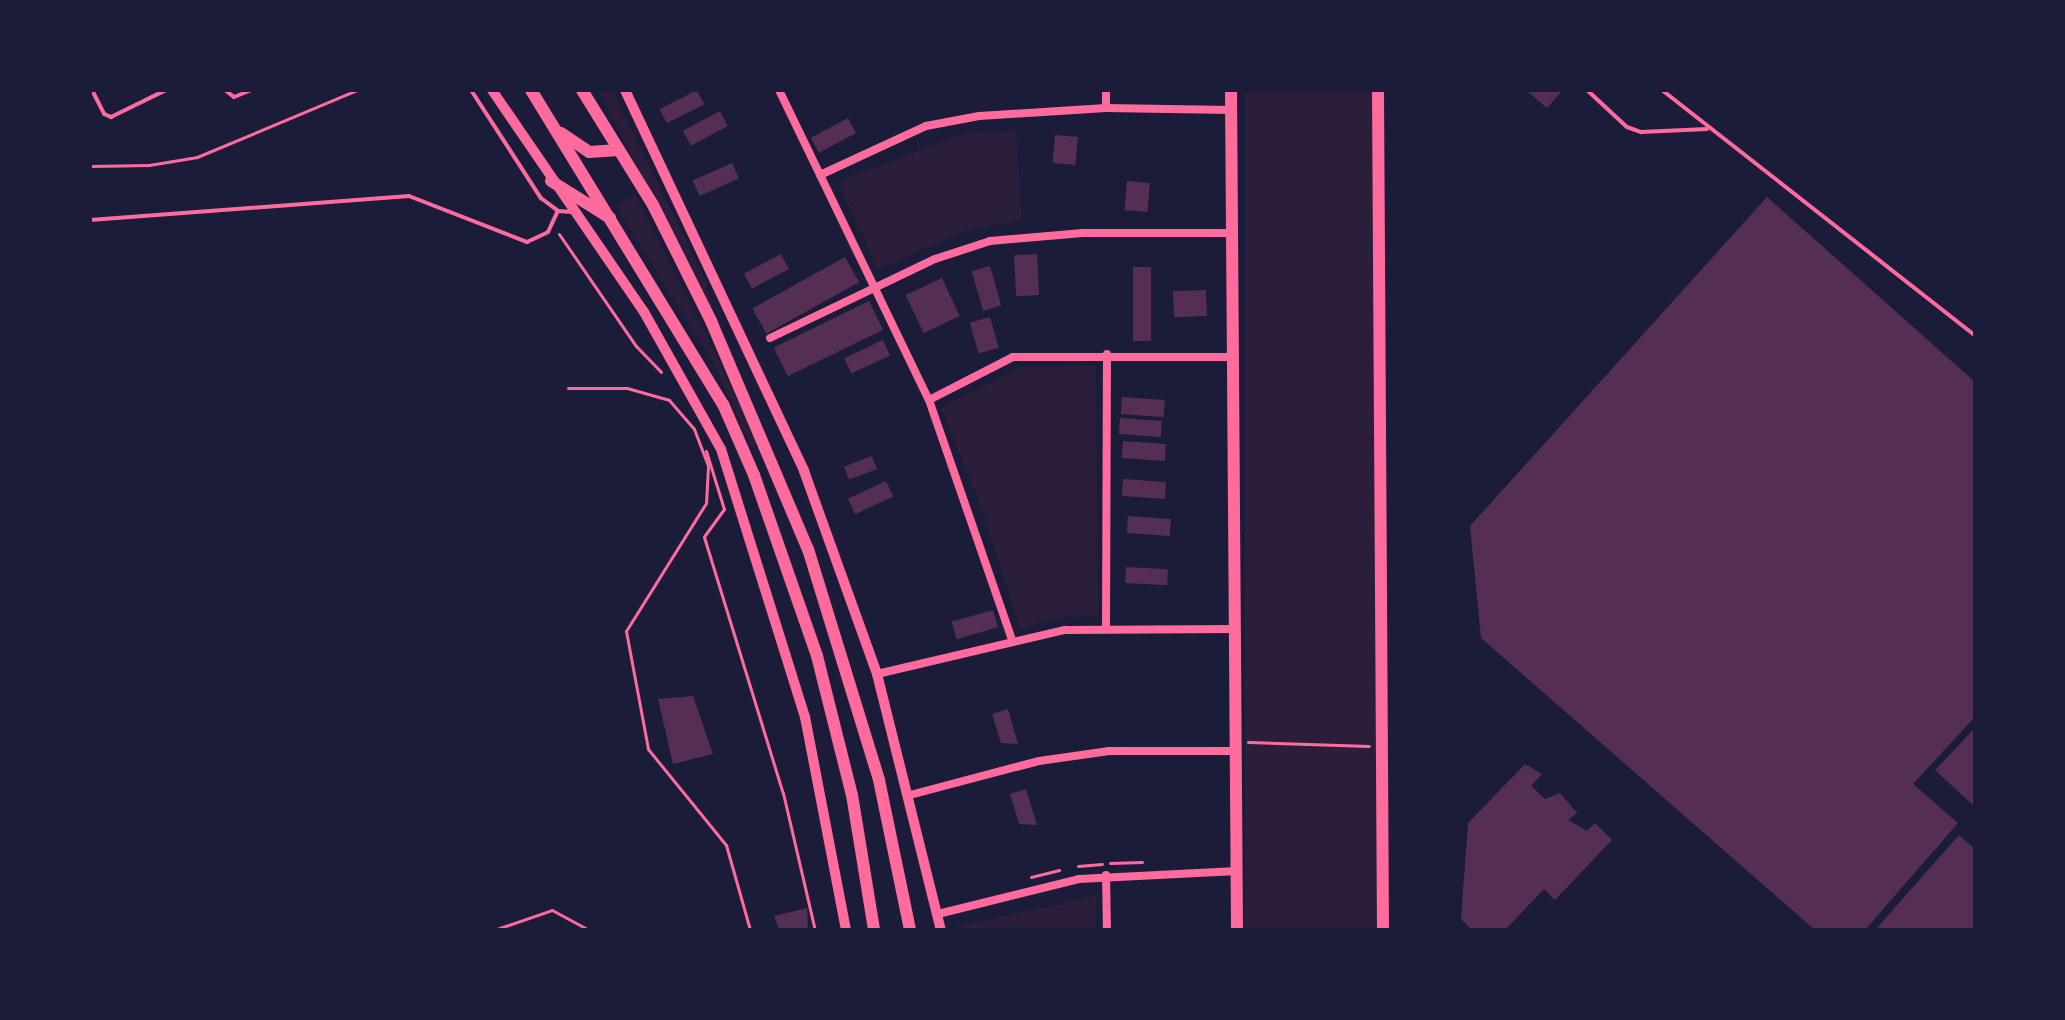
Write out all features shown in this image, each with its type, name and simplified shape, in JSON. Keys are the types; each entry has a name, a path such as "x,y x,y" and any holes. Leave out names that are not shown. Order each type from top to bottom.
{"main road":[{"path":"531,90 723,404 780,544 817,656 852,795 874,930"},
{"path":"582,90 619,150 711,321 808,549 879,780 910,930"},
{"path":"1231,90 1237,930"},
{"path":"1378,90 1383,930"},
{"path":"554,127 589,152 619,150"},
{"path":"551,181 613,220"}],"street":[{"path":"492,90 572,212 644,312 721,449 805,717 846,930"},
{"path":"625,90 804,471 877,674 910,795 941,930"},
{"path":"779,90 929,400 1012,640"},
{"path":"1106,90 1106,108"},
{"path":"820,175 926,126 1017,111 1106,108 1231,110"},
{"path":"770,338 935,259 1026,235 1232,233"},
{"path":"929,400 1007,358 1107,354 1233,357"},
{"path":"1106,629 1107,354"},
{"path":"877,674 1012,640 1106,629 1236,629"},
{"path":"910,795 1039,761 1109,751 1237,747"},
{"path":"938,914 1106,875 1237,871"},
{"path":"1106,875 1107,930"}],"lane":[{"path":"92,90 111,117 166,90"},
{"path":"225,90 234,97 251,90"},
{"path":"471,90 541,198 558,211 572,212"},
{"path":"1587,90 1627,127 1641,132 1707,129"},
{"path":"1662,90 1707,129 1975,335"},
{"path":"90,220 314,205 385,194 430,202 512,240 527,242 555,223 558,211"}],"path":[{"path":"90,166 149,165 197,157 357,90"},
{"path":"555,223 580,270 636,346 666,377"},
{"path":"568,388 627,388 669,400 694,429 708,466 706,503 626,631 648,749 726,845 750,930"},
{"path":"679,400 704,445 724,509 704,537 783,793 815,930"},
{"path":"1237,747 1382,747"},
{"path":"494,930 552,910 589,930"}],"shaded area":[{"path":"598,90 612,90 705,279 717,324"},
{"path":"1245,90 1378,90 1378,930 1245,930"},
{"path":"1016,130 1022,219 963,232 878,269 837,182 962,134"},
{"path":"635,194 721,364 757,444 750,446 714,364 616,206"},
{"path":"1096,366 1098,616 1056,618 1020,629 985,518 941,408 1022,367"},
{"path":"1096,896 1096,930 959,930 959,926"}],"building":[{"path":"697,90 704,104 667,123 660,109"},
{"path":"1526,90 1563,90 1547,108"},
{"path":"720,111 728,126 691,146 683,131"},
{"path":"848,118 856,133 819,153 811,138"},
{"path":"1055,135 1078,137 1075,165 1053,163"},
{"path":"732,163 739,179 700,196 693,180"},
{"path":"1127,181 1150,183 1147,212 1124,210"},
{"path":"1767,197 1975,382 1975,717 1913,784 1958,823 1865,930 1815,930 1481,638 1470,526"},
{"path":"781,254 789,269 752,289 744,274"},
{"path":"1037,254 1039,295 1016,296 1014,255"},
{"path":"845,257 859,282 766,334 752,308"},
{"path":"990,266 1001,305 983,311 972,271"},
{"path":"1133,267 1151,267 1151,341 1133,341"},
{"path":"942,278 960,316 923,333 906,295"},
{"path":"1206,290 1207,316 1174,317 1173,291"},
{"path":"869,301 883,330 788,376 774,347"},
{"path":"990,317 999,348 979,354 970,323"},
{"path":"883,340 890,355 851,374 844,358"},
{"path":"1122,397 1165,400 1164,417 1121,414"},
{"path":"1120,418 1162,421 1161,437 1119,434"},
{"path":"1123,441 1166,444 1165,461 1122,458"},
{"path":"872,456 877,469 849,480 844,467"},
{"path":"1123,479 1166,482 1165,499 1122,496"},
{"path":"886,481 893,496 855,514 848,499"},
{"path":"1128,516 1171,519 1170,536 1127,533"},
{"path":"1126,567 1168,569 1167,585 1125,583"},
{"path":"993,610 998,627 957,639 952,622"},
{"path":"693,696 713,754 673,764 658,699"},
{"path":"1008,709 1018,744 1001,743 992,714"},
{"path":"1975,728 1975,807 1935,770"},
{"path":"1525,764 1542,774 1531,786 1545,799 1560,793 1577,813 1568,820 1587,831 1595,823 1612,840 1555,900 1544,889 1505,930 1472,930 1461,919 1468,823"},
{"path":"1026,789 1037,825 1019,824 1010,794"},
{"path":"1959,835 1975,849 1975,930 1875,930"},
{"path":"807,908 808,930 779,930 774,916"}]}
